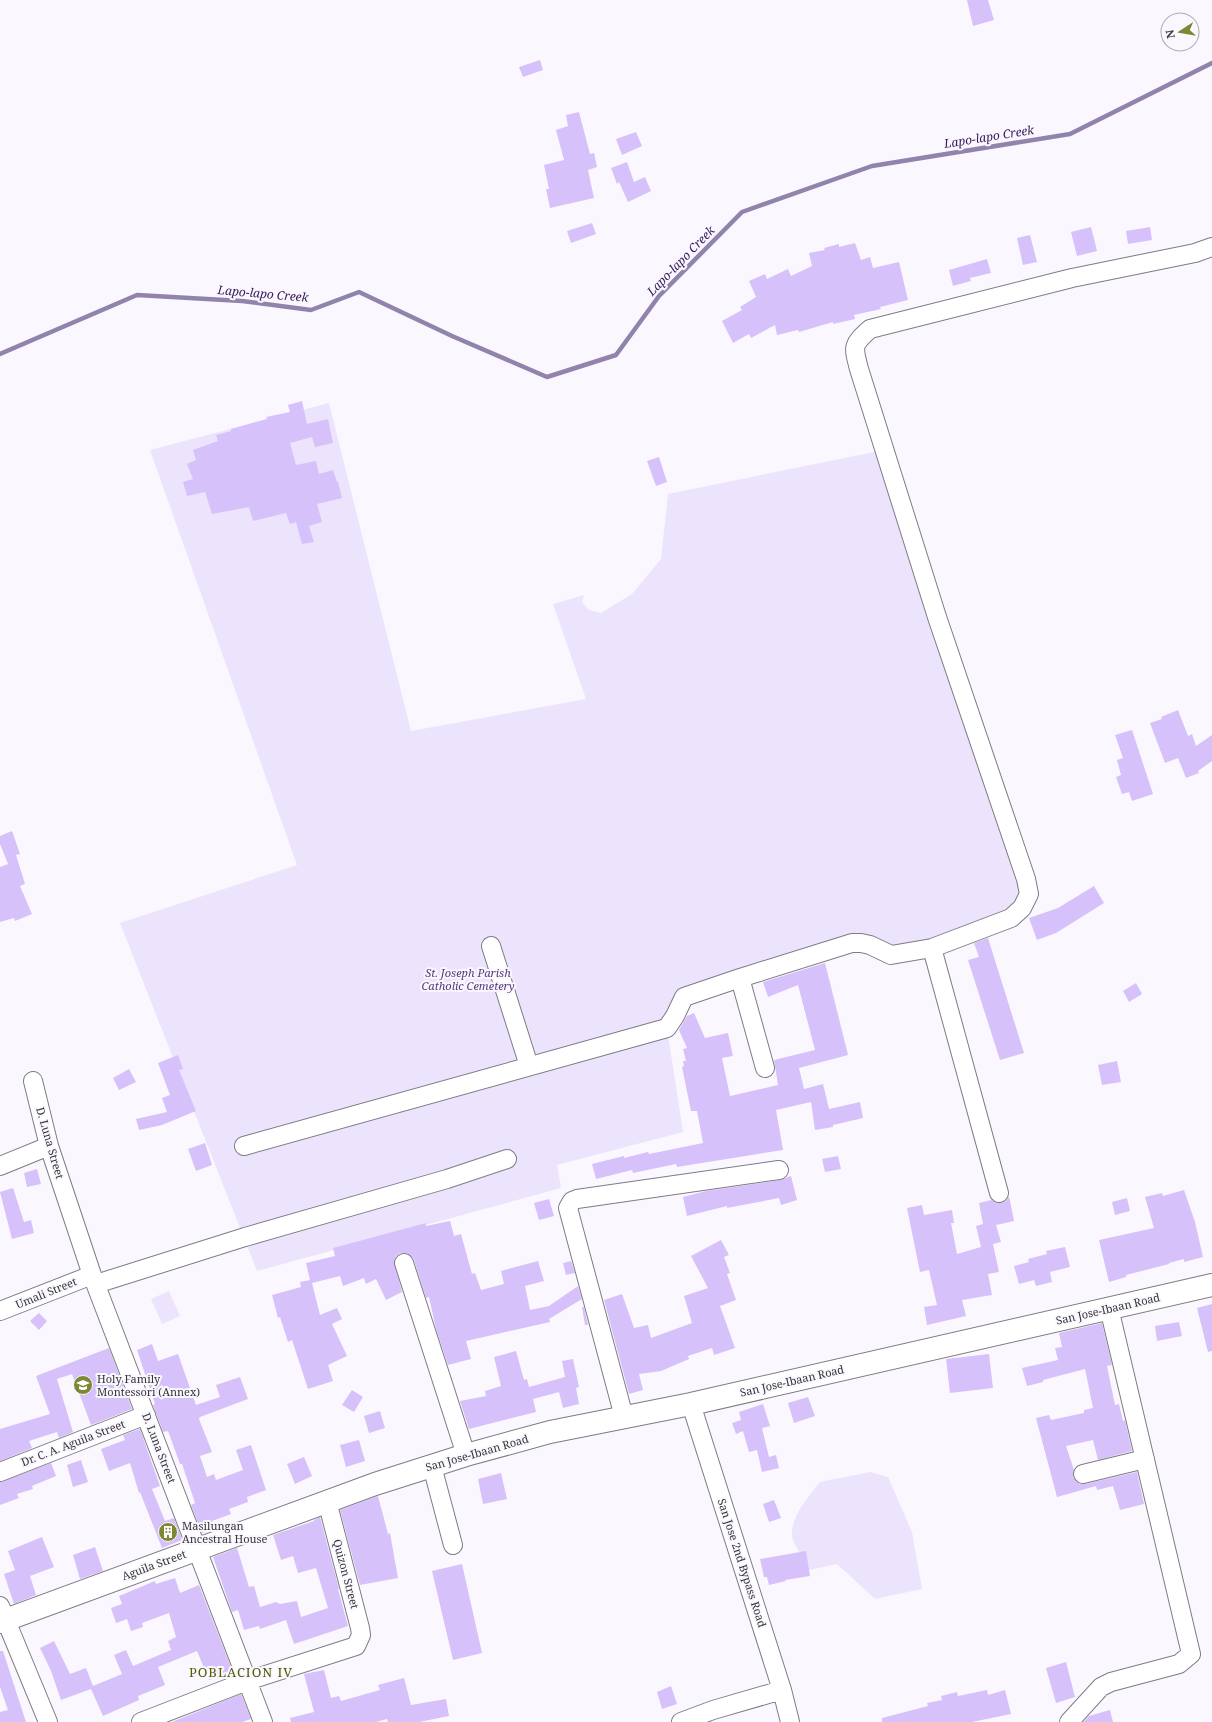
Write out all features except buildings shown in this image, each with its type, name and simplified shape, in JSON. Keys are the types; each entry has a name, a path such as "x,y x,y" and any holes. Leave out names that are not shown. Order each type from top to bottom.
{"main road":[{"name":"San Jose-Ibaan Road","path":"375,1484 466,1455 550,1432 691,1404 1212,1285"},
{"name":"Aguila Street","path":"2,1616 198,1549 375,1484"}],"street":[{"path":"244,1146 667,1028 684,997 852,943 861,942 870,945 891,956 932,948 1011,918 1022,908 1029,894 1026,878 937,618 854,349 858,340 870,329 1072,278 1195,253 1212,246"},
{"path":"491,946 529,1066"},
{"path":"932,948 999,1193"},
{"path":"740,978 765,1068"},
{"name":"D. Luna Street","path":"33,1081 49,1146 94,1280 263,1722"},
{"path":"0,1166 49,1146"},
{"name":"Umali Street","path":"0,1311 94,1280 447,1179 507,1159"},
{"path":"624,1417 568,1208 569,1204 577,1199 779,1170"},
{"path":"404,1262 466,1455"},
{"path":"1069,1722 1101,1687 1111,1682 1179,1664 1191,1654 1109,1308"},
{"name":"San Jose 2nd Bypass Road","path":"691,1404 782,1690 790,1722"},
{"name":"Dr. C. A. Aguila Street","path":"0,1472 146,1415"},
{"path":"1083,1474 1145,1458"},
{"path":"432,1466 453,1545"},
{"name":"Quizon Street","path":"248,1681 356,1646 361,1635 327,1501"},
{"path":"2,1616 48,1722"},
{"path":"141,1722 248,1681"},
{"path":"681,1722 713,1710 782,1690"}],"green space":[{"name":"St. Joseph Parish Catholic Cemetery","path":"329,403 411,731 586,699 553,604 584,595 582,602 589,610 601,613 632,594 661,559 668,494 879,451 1020,884 1019,902 1010,914 893,953 867,940 683,993 667,1028 683,1132 557,1165 561,1188 257,1271 120,923 297,865 150,450"},
{"path":"169,1291 180,1316 162,1324 151,1299"},
{"path":"870,1472 888,1477 912,1532 922,1589 875,1599 837,1564 809,1570 793,1540 793,1525 796,1517 805,1501 820,1482"}],"waterway":[{"name":"Lapo-lapo Creek","path":"0,354 137,295 242,301 311,310 359,292 452,336 547,377 616,355 659,296 742,212 872,166 1070,134 1212,63"}],"place":[{"name":"Holy Family Montessori (Annex)","path":"83,1385"},
{"name":"Masilungan Ancestral House","path":"168,1532"}],"district":[{"name":"POBLACION IV","path":"241,1672"}]}
